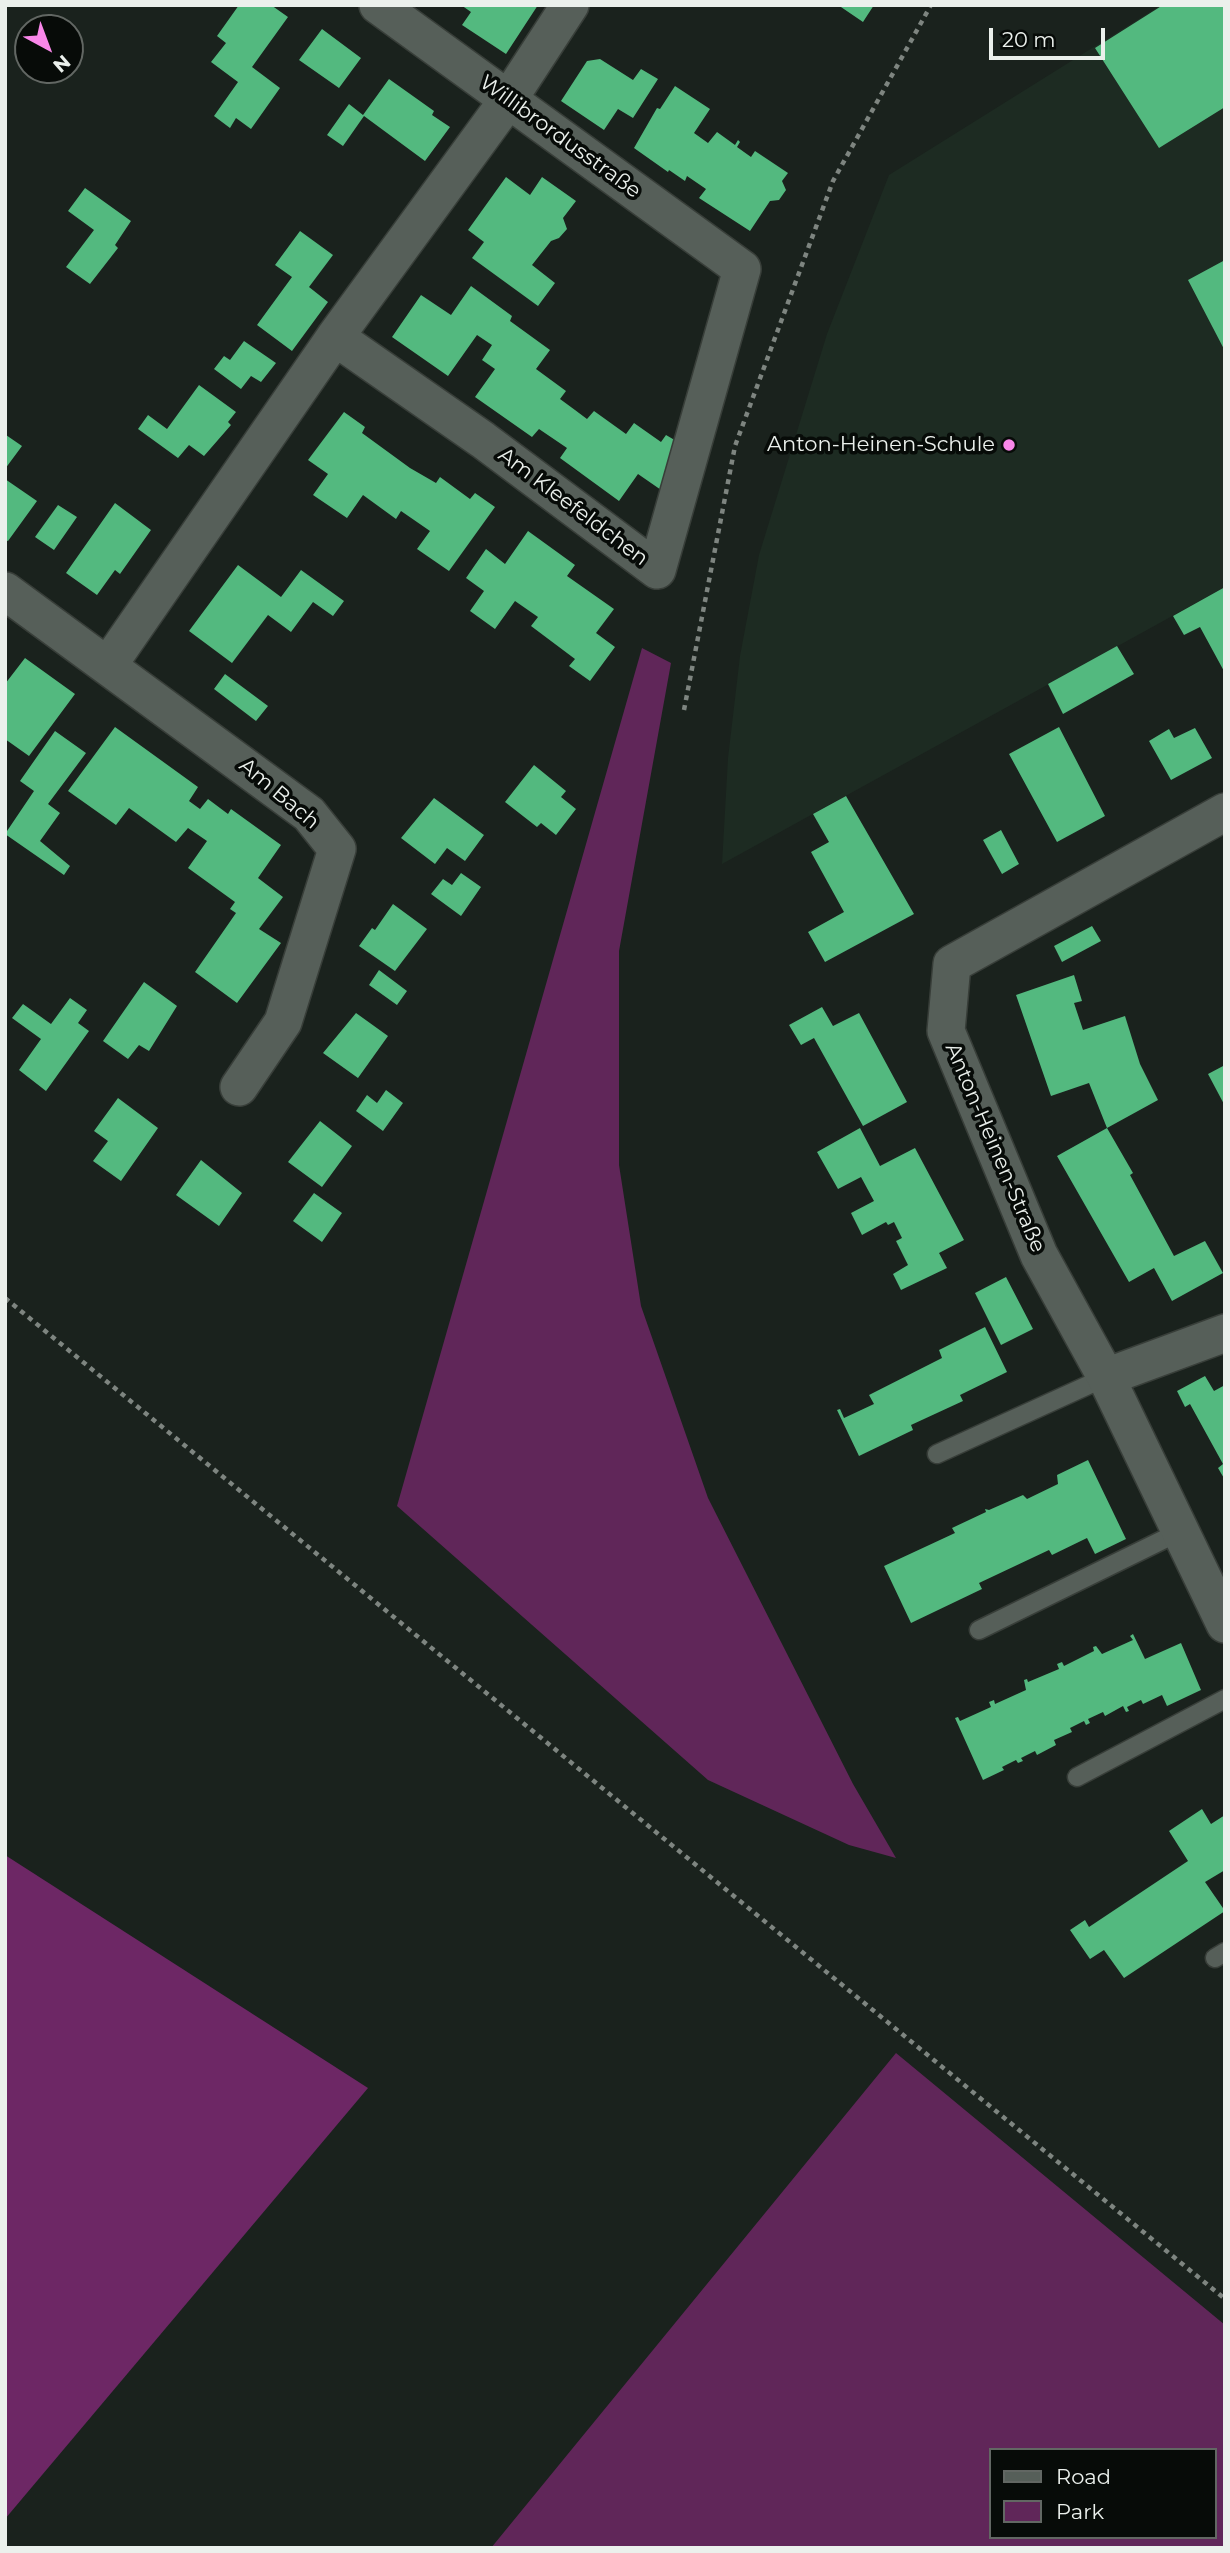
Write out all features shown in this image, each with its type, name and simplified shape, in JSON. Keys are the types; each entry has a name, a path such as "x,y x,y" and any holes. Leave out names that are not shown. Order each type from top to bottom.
{"street":[{"name":"Willibrordusstraße","path":"378,5 741,268"},
{"path":"109,664 335,337 508,100 570,5"},
{"name":"Am Kleefeldchen","path":"335,337 483,440 657,569 741,268"},
{"name":"Am Bach","path":"5,591 109,664 309,814 337,849 283,1022 239,1087"},
{"name":"Anton-Heinen-Straße","path":"1225,812 952,964 946,1031 1039,1255 1106,1377 1225,1624"},
{"path":"1106,1377 1225,1333"}],"lane":[{"path":"937,1454 1106,1377"},
{"path":"979,1630 1179,1532"},
{"path":"1077,1777 1225,1699"}],"path":[{"path":"684,710 735,446 833,181 931,5"},
{"path":"5,1298 1225,2299"}],"shaded area":[{"name":"Anton-Heinen-Schule","path":"1161,5 1225,5 1225,587 722,864 728,758 740,656 759,555 827,334 889,175"},
{"path":"5,1855 368,2088 5,2519"}],"green space":[{"path":"642,648 671,663 619,951 619,1165 641,1306 708,1498 853,1784 896,1858 849,1845 708,1780 397,1506"},
{"path":"896,2053 1225,2325 1225,2548 491,2548"}],"building":[{"path":"239,5 271,5 288,17 252,67 280,88 251,129 236,118 230,128 214,116 238,82 211,62 226,43 217,36"},
{"path":"461,5 538,5 506,54 462,25 471,12"},
{"path":"838,5 874,5 863,22"},
{"path":"1163,5 1225,5 1225,107 1159,148 1095,48"},
{"path":"322,29 361,58 339,88 299,60"},
{"path":"600,59 633,80 641,69 658,79 633,118 618,109 604,130 561,101 587,61"},
{"path":"389,79 434,111 432,115 450,127 425,161 364,116 343,146 327,135 349,104 363,115"},
{"path":"675,86 710,109 694,133 708,143 717,132 735,145 738,140 740,142 737,147 751,157 755,151 788,173 782,181 786,190 779,200 770,201 750,231 699,198 706,189 687,176 685,181 669,170 668,172 634,148 657,108 660,109"},
{"path":"506,177 530,195 542,177 576,201 563,218 567,229 559,238 551,241 532,265 555,283 538,306 472,258 484,242 468,230"},
{"path":"85,188 131,221 115,245 118,248 90,284 66,267 94,230 68,211"},
{"path":"300,231 333,255 309,287 328,302 292,351 257,325 292,277 275,265"},
{"path":"1225,260 1225,351 1188,280"},
{"path":"471,286 512,316 510,321 550,350 536,369 566,391 560,399 587,419 594,411 626,434 634,423 661,442 666,435 678,442 664,492 638,474 619,501 560,458 567,448 539,429 532,437 475,397 495,369 482,360 492,345 477,335 448,376 392,337 421,295 451,315"},
{"path":"244,341 276,363 261,382 251,376 241,389 214,369 224,356 230,360"},
{"path":"199,385 236,412 228,422 231,425 204,456 189,445 178,458 138,429 148,415 167,429"},
{"path":"344,412 365,427 362,433 410,468 436,483 440,477 470,499 475,493 495,507 449,571 417,549 430,531 401,511 396,519 363,495 347,518 313,495 328,474 308,460"},
{"path":"6,435 22,446 5,469 5,437"},
{"path":"5,479 37,501 8,541 5,540"},
{"path":"115,503 151,530 120,574 115,570 97,595 66,573"},
{"path":"58,505 77,517 54,550 35,537"},
{"path":"528,531 575,565 567,576 614,609 596,633 615,647 590,681 569,666 575,659 531,626 538,617 515,601 495,629 470,611 484,591 466,578 486,549 505,564"},
{"path":"238,565 281,597 301,570 344,601 333,616 313,602 291,632 268,615 232,663 189,631"},
{"path":"1225,587 1225,673 1200,627 1184,635 1173,616"},
{"path":"1117,646 1134,674 1063,714 1048,684"},
{"path":"25,658 75,694 29,756 5,739 5,684"},
{"path":"225,674 268,706 256,721 214,689"},
{"path":"115,727 198,787 189,801 200,809 208,799 228,814 231,809 281,845 258,878 283,897 259,929 281,943 237,1003 195,972 236,913 230,909 235,902 188,868 207,841 188,828 176,842 129,808 116,825 68,791"},
{"path":"1059,727 1105,816 1057,842 1009,754"},
{"path":"1195,728 1212,758 1171,780 1149,741 1169,729 1174,738"},
{"path":"55,731 86,753 48,804 60,813 40,841 70,866 64,875 5,834 34,791 20,781"},
{"path":"534,765 566,791 561,797 576,809 556,835 541,823 537,827 505,802"},
{"path":"846,796 914,914 825,962 808,932 844,912 811,852 829,842 813,814"},
{"path":"434,798 484,835 465,861 447,848 435,864 401,838"},
{"path":"1001,830 1019,864 1002,874 983,840"},
{"path":"461,873 481,887 461,916 431,894 443,879 452,885"},
{"path":"393,904 427,929 395,971 359,946 372,928 375,930"},
{"path":"1092,926 1101,941 1062,962 1054,946"},
{"path":"379,970 407,991 397,1005 369,985"},
{"path":"1074,975 1082,1001 1074,1003 1083,1030 1125,1016 1140,1064 1158,1100 1107,1128 1089,1083 1051,1096 1016,995"},
{"path":"144,982 177,1006 149,1051 139,1045 128,1059 103,1041"},
{"path":"70,998 87,1010 78,1023 89,1031 46,1091 19,1070 41,1039 12,1018 23,1004 51,1024"},
{"path":"822,1007 833,1026 859,1013 907,1102 863,1126 814,1038 801,1045 789,1025"},
{"path":"356,1013 388,1036 358,1078 323,1053"},
{"path":"1225,1065 1225,1106 1208,1074"},
{"path":"386,1090 403,1103 383,1131 356,1111 367,1095 377,1103"},
{"path":"118,1098 158,1128 121,1181 93,1161 108,1141 94,1131"},
{"path":"320,1121 352,1146 322,1187 288,1162"},
{"path":"860,1128 880,1166 915,1148 964,1240 939,1253 947,1268 901,1290 893,1274 908,1265 896,1241 902,1238 894,1222 888,1225 886,1222 862,1235 851,1213 874,1201 861,1177 838,1189 817,1152"},
{"path":"1107,1128 1133,1173 1130,1175 1174,1256 1205,1241 1223,1273 1172,1301 1154,1268 1129,1282 1057,1156"},
{"path":"201,1160 242,1193 219,1226 176,1195"},
{"path":"314,1193 342,1213 322,1242 293,1221"},
{"path":"1006,1277 1033,1329 1001,1345 975,1293"},
{"path":"985,1327 1007,1372 960,1395 963,1401 911,1425 913,1430 859,1456 837,1410 840,1409 844,1418 874,1404 869,1395 942,1358 939,1350"},
{"path":"1205,1376 1214,1391 1225,1385 1225,1480 1218,1468 1223,1464 1190,1404 1185,1407 1177,1391"},
{"path":"1088,1460 1126,1539 1095,1554 1087,1538 1052,1555 1049,1550 979,1583 982,1589 911,1623 884,1566 955,1533 952,1528 986,1512 985,1509 989,1510 1023,1495 1027,1499 1058,1484 1057,1475"},
{"path":"1133,1634 1145,1659 1181,1643 1201,1690 1167,1706 1162,1695 1143,1704 1141,1700 1127,1707 1129,1711 1126,1712 1123,1706 1105,1716 1103,1712 1088,1719 1090,1723 1086,1725 1084,1721 1070,1728 1072,1732 1054,1740 1056,1745 1037,1755 1035,1751 1021,1758 1023,1761 1018,1763 1016,1760 1002,1767 1004,1770 983,1780 955,1718 958,1717 960,1721 991,1707 989,1702 994,1700 995,1704 1026,1690 1024,1680 1027,1679 1028,1682 1059,1669 1057,1664 1062,1662 1064,1666 1094,1651 1093,1647 1096,1646 1102,1654 1133,1640 1130,1636"},
{"path":"1202,1809 1211,1824 1225,1815 1225,1870 1205,1882 1225,1911 1124,1978 1104,1950 1090,1959 1070,1930 1085,1920 1089,1927 1188,1861 1169,1831"}],"place":[{"name":"Anton-Heinen-Schule","path":"1009,445"}]}
